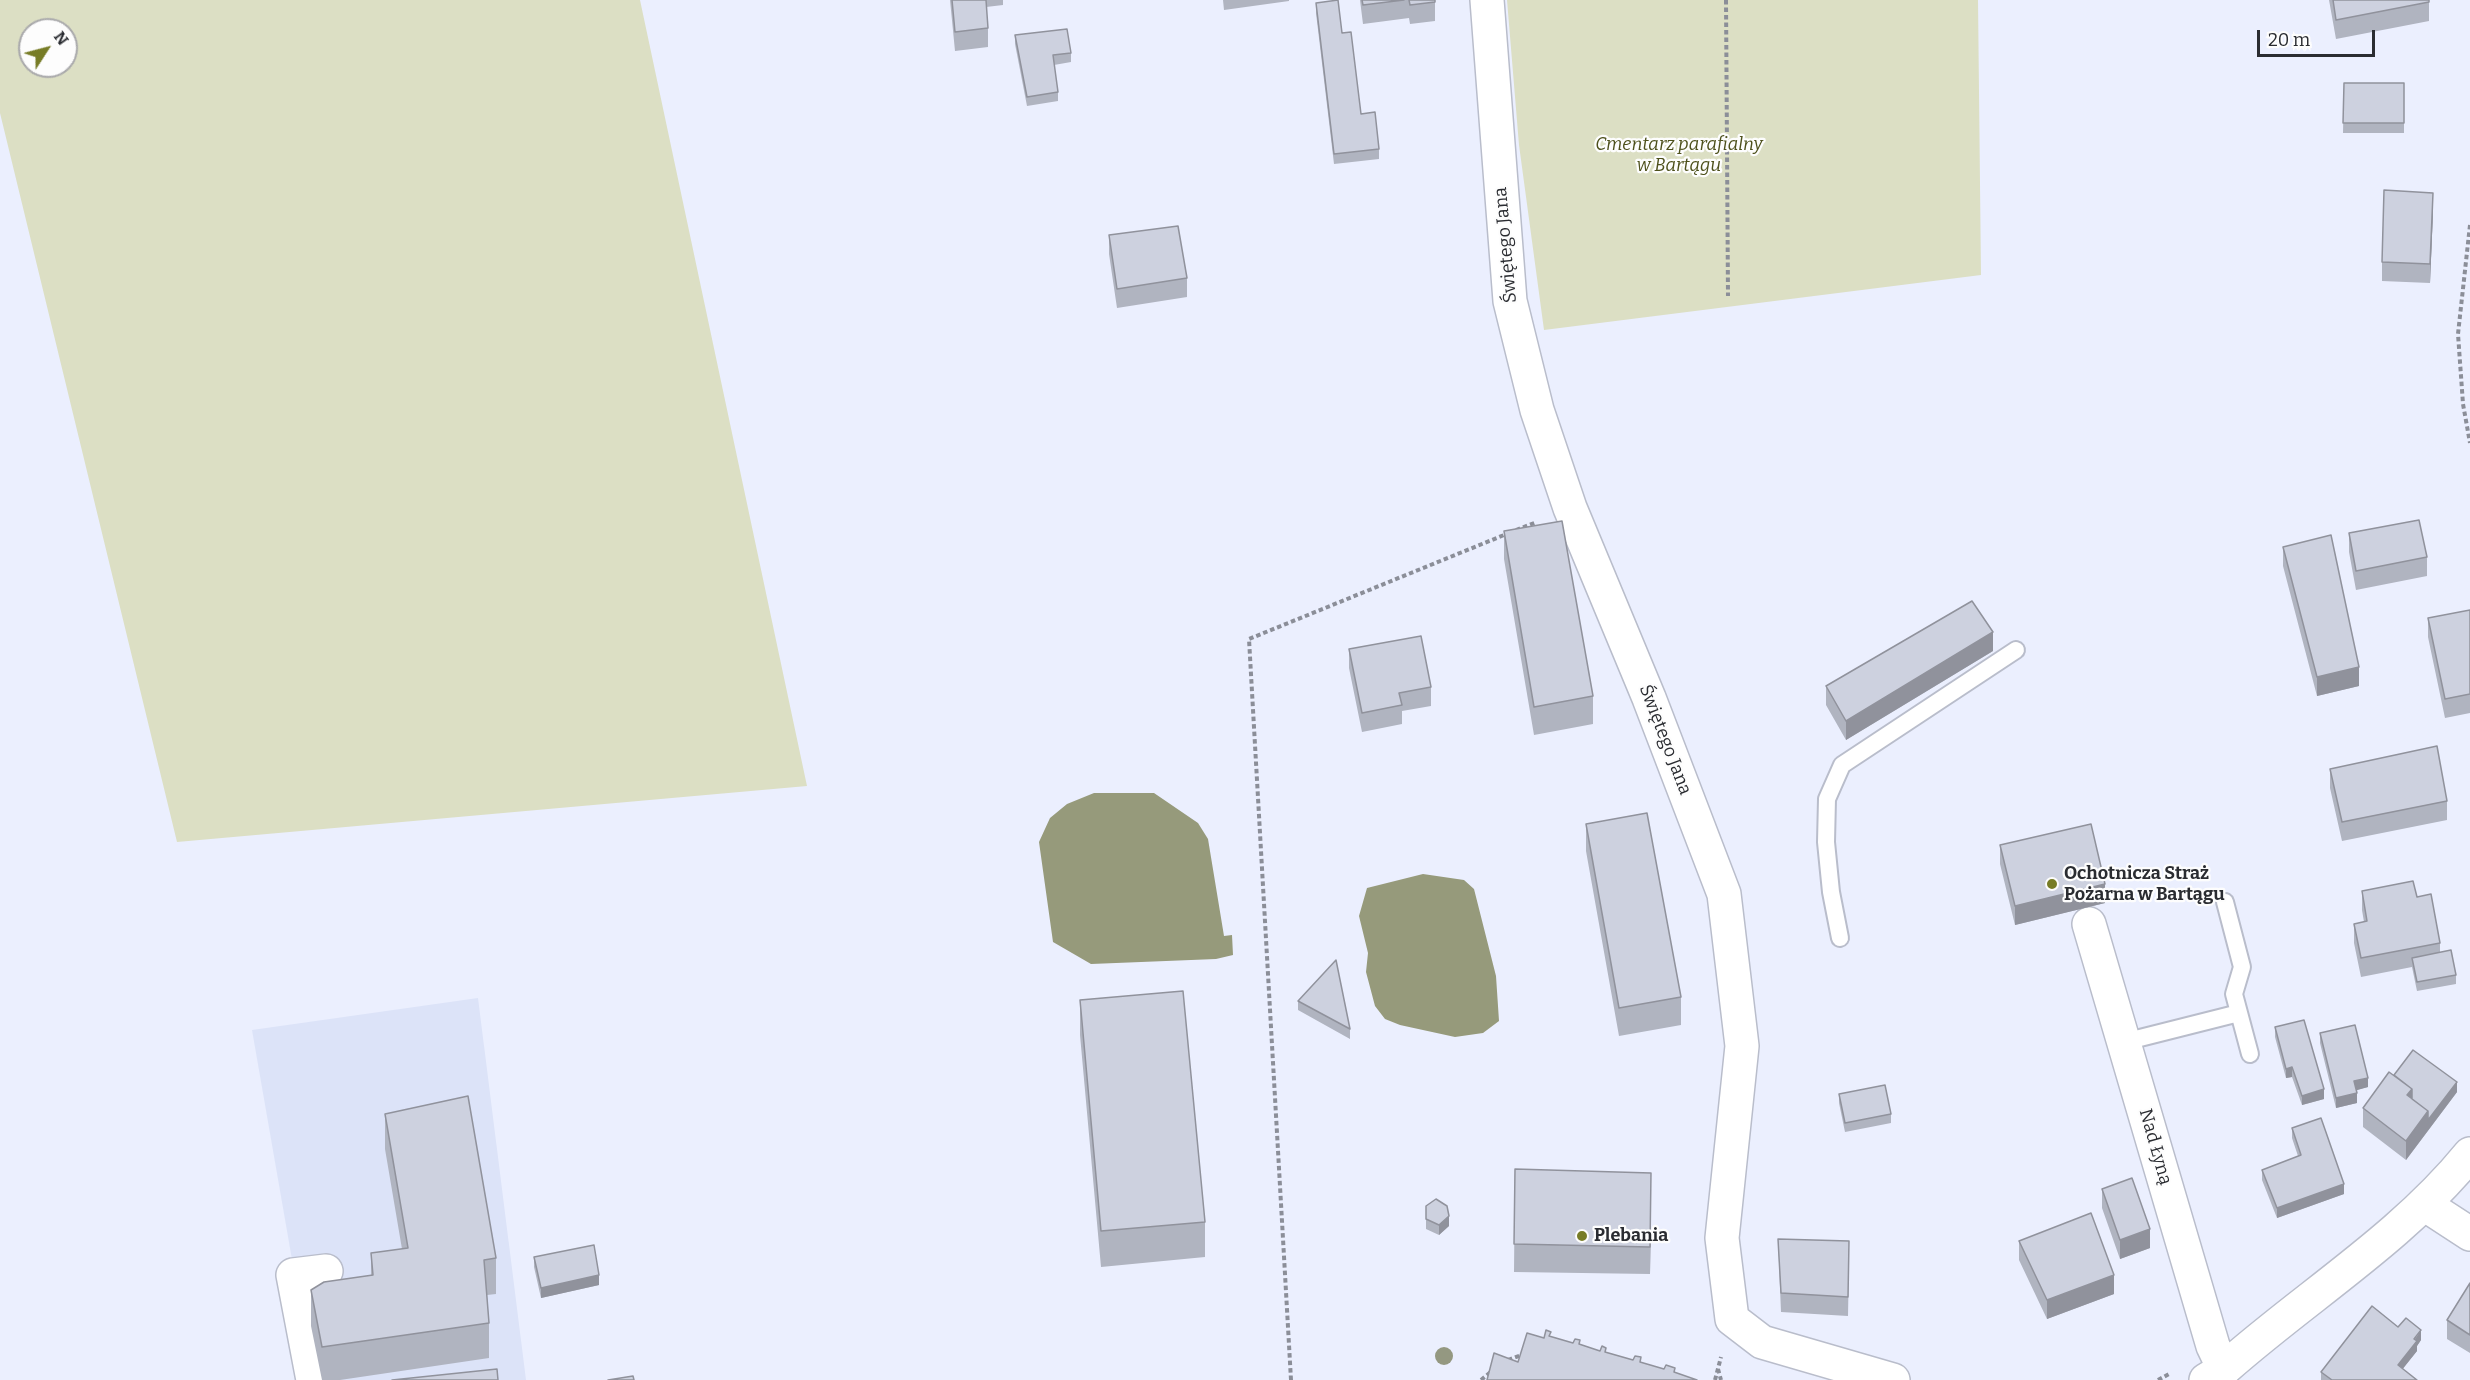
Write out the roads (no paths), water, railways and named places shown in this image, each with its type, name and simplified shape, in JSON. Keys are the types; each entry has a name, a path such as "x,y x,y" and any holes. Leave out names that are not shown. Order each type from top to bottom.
{"street":[{"name":"Świętego Jana","path":"1487,0 1510,301 1538,410 1570,508 1649,698 1724,894 1742,1046 1722,1238 1732,1319 1761,1342 1893,1380"},
{"name":"Nad Łyną","path":"2089,924 2221,1376 2424,1204 2470,1154"},
{"path":"2424,1204 2470,1233"},
{"path":"313,1380 293,1275 326,1271"}],"lane":[{"path":"1840,938 1831,892 1826,842 1827,799 1842,765 2016,650"},
{"path":"2225,902 2242,967 2234,994 2250,1054"},
{"path":"2124,1042 2239,1013"}],"place":[{"name":"Ochotnicza Straż Pożarna w Bartągu","path":"2052,884"},
{"name":"Plebania","path":"1582,1236"}],"park label":[{"name":"Cmentarz parafialny w Bartągu","path":"1679,155"}]}
